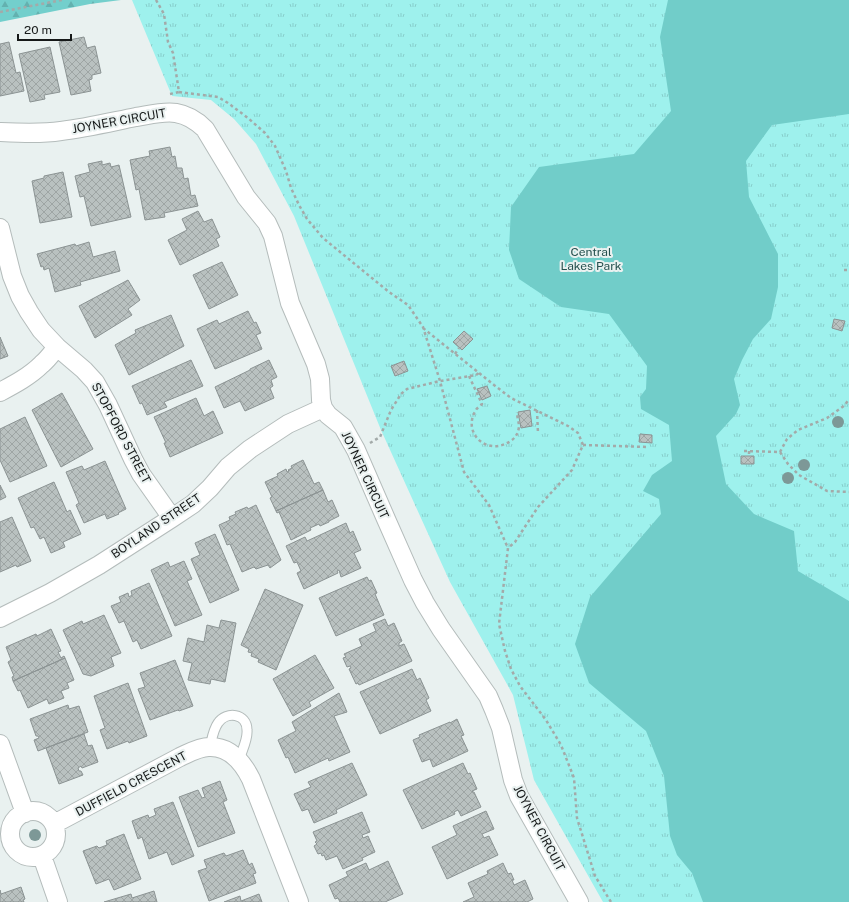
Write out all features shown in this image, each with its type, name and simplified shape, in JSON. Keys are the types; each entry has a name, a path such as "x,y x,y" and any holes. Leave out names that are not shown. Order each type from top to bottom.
{"street":[{"name":"JOYNER CIRCUIT","path":"0,132 38,134 165,113 175,113 188,116 198,122 205,129 246,197 267,223 273,236 290,303 316,364 320,379 323,408 328,415 343,427 348,434 413,580 425,603 441,629 488,696 500,728 513,780 519,796 579,902"},
{"name":"STOPFORD STREET","path":"0,228 12,276 20,296 29,312 41,330 57,347 84,370 95,382 108,404 141,474 172,518"},
{"path":"0,392 17,384 32,374 57,347"},
{"name":"BOYLAND STREET","path":"0,618 50,594 99,565 172,518 193,504 210,488 228,467 250,448 288,424 323,408"},
{"path":"0,744 25,813"},
{"path":"210,747 222,748 232,754 246,768 299,902"},
{"name":"DUFFIELD CRESCENT","path":"54,824 180,757 197,750 210,747"},
{"path":"38,812 45,815 54,824 56,839 53,846 42,856 28,857 21,854 16,849 6,845 11,835 14,822 19,816 25,813 38,812"},
{"path":"42,856 58,902"}],"lane":[{"path":"210,747 215,728 218,723 222,719 232,715 239,716 246,723 248,729 239,760"}],"path":[{"path":"0,12 62,0"},
{"path":"156,0 164,14 168,42 173,53 180,92 218,97 248,118 265,133 275,146 299,205 307,219 323,238 389,292 408,305 423,327 494,385 511,398 568,426 578,433 583,445 572,470 538,507 515,542 508,548"},
{"path":"844,270 849,270"},
{"path":"423,327 440,381 464,472 489,505 508,548 499,624 505,651 511,669 520,686 546,720 561,745 574,778 577,818 595,876 612,902"},
{"path":"455,354 459,348"},
{"path":"356,450 380,437 392,410 401,394 406,389 440,381 476,376 479,373"},
{"path":"469,376 482,404 476,409 473,415 472,428 477,439 490,446 496,447 508,443 514,439 519,428 516,412"},
{"path":"780,452 787,439 798,430 828,418 845,405 849,399"},
{"path":"537,410 538,434"},
{"path":"583,445 648,447"},
{"path":"744,451 780,452"},
{"path":"749,451 750,456"},
{"path":"780,452 788,464 799,475 827,491 849,492"}],"green space":[{"path":"0,0 121,0 90,4 0,22"},
{"name":"Central Lakes Park","path":"132,0 849,0 849,902 603,902 534,780 513,695 450,582 381,430 294,216 256,144 234,119 211,100 172,96"}],"shaded area":[{"path":"668,0 849,0 849,114 772,125 746,161 749,197 778,254 778,287 771,319 753,339 734,379 740,405 736,414 716,436 726,484 754,514 794,531 798,571 849,601 849,902 703,902 692,873 677,855 670,836 664,776 646,731 589,683 575,644 590,597 661,514 659,499 643,491 652,475 672,461 669,425 641,409 640,397 646,389 647,366 609,314 561,307 519,279 509,250 511,207 539,167 634,154 671,111 660,37"}],"building":[{"path":"84,37 87,48 95,46 101,73 92,75 92,79 89,80 91,91 71,95 59,42"},
{"path":"9,42 16,73 20,72 24,91 0,96 0,44"},
{"path":"50,47 60,92 44,95 45,99 30,102 19,54"},
{"path":"170,147 172,157 175,156 177,168 182,168 184,179 188,178 191,196 195,195 198,206 164,213 165,217 145,220 139,189 136,190 130,160 150,156 149,151"},
{"path":"102,161 102,165 110,163 111,167 119,165 131,217 91,226 84,196 80,197 75,176 90,172 88,164"},
{"path":"63,172 72,217 40,223 32,181 44,178 44,176"},
{"path":"198,211 204,222 212,219 220,237 216,239 219,246 180,265 168,240 187,230 182,219"},
{"path":"89,242 93,257 115,251 120,271 80,282 81,285 55,292 49,268 44,270 43,266 41,267 37,254"},
{"path":"222,262 238,295 209,309 193,275"},
{"path":"128,280 140,300 128,309 132,315 95,338 79,306"},
{"path":"248,311 254,323 256,322 261,333 256,335 262,349 215,369 197,329 217,320 219,324"},
{"path":"171,315 184,346 129,375 115,345 136,333 135,330"},
{"path":"834,319 845,321 842,331 832,328"},
{"path":"464,331 473,339 462,350 453,342"},
{"path":"0,337 8,356 0,359"},
{"path":"191,360 203,386 164,402 167,407 147,415 132,386"},
{"path":"269,360 277,377 271,380 273,386 270,388 274,398 245,411 240,401 224,408 215,387"},
{"path":"404,361 408,371 395,376 391,366"},
{"path":"487,386 491,396 482,400 477,389"},
{"path":"62,393 93,449 61,467 32,410"},
{"path":"196,398 204,416 213,411 223,433 170,457 164,443 166,443 154,417"},
{"path":"530,410 532,426 521,428 518,412"},
{"path":"25,417 47,466 10,482 0,460 0,429"},
{"path":"640,434 652,435 652,443 639,442"},
{"path":"741,456 754,456 754,464 741,464"},
{"path":"303,460 314,484 319,482 323,490 276,511 270,498 272,497 265,482 278,476 277,474 286,469 287,472 289,471 288,470 292,468 291,466"},
{"path":"105,461 126,509 107,519 105,514 84,523 76,505 79,503 66,472 82,466 84,470"},
{"path":"54,482 67,512 70,510 81,534 63,542 65,547 51,553 44,537 40,539 34,527 31,528 18,498"},
{"path":"0,485 6,497 0,500"},
{"path":"323,490 328,502 332,500 339,516 320,526 319,524 310,528 311,530 291,540 279,512 277,513 276,511"},
{"path":"256,505 281,560 270,568 268,565 256,569 254,567 242,572 230,544 227,545 219,525 230,520 229,517 236,514 235,512 247,507 248,509"},
{"path":"12,517 31,561 17,567 16,565 0,572 0,522"},
{"path":"346,523 350,533 353,531 361,550 354,553 361,568 341,577 339,570 337,571 338,573 304,589 297,573 301,571 297,562 294,563 286,546 305,537 307,541"},
{"path":"215,534 239,590 210,603 191,559 200,555 195,543"},
{"path":"184,561 192,579 187,581 202,615 175,626 151,570 168,562 170,567"},
{"path":"367,577 369,581 371,580 377,593 375,594 384,615 336,636 319,598"},
{"path":"149,583 172,636 141,649 137,640 133,642 124,621 119,623 111,606 121,602 119,597 128,593 129,597 132,595 131,591"},
{"path":"265,589 303,605 276,670 258,662 259,659 251,656 252,653 248,652 249,649 241,645"},
{"path":"104,615 121,653 111,657 114,666 91,676 83,674 63,630 82,621 83,624"},
{"path":"385,619 388,626 394,623 402,641 399,643 399,646 404,644 412,661 359,685 358,683 356,684 349,669 351,668 350,666 347,667 343,658 346,657 344,654 362,646 359,639 376,631 373,624"},
{"path":"221,620 236,623 225,682 211,679 210,684 188,680 192,663 183,661 188,638 204,642 207,625 219,628"},
{"path":"51,629 61,651 58,652 61,658 64,656 65,658 13,681 12,677 14,676 8,662 11,660 6,647 36,634 37,636"},
{"path":"315,655 334,688 309,702 311,706 293,716 273,679"},
{"path":"65,658 74,680 67,683 69,688 61,691 64,698 49,704 47,699 28,708 20,690 18,691 13,681"},
{"path":"175,660 193,706 150,720 138,689 145,687 140,673"},
{"path":"412,669 417,680 420,678 429,698 426,700 431,711 380,734 360,692"},
{"path":"128,683 147,736 107,749 100,730 105,728 94,696"},
{"path":"339,693 347,712 334,716 350,752 329,761 328,758 295,773 278,740 296,731 292,722"},
{"path":"68,705 69,709 79,706 88,732 38,751 34,740 39,738 36,736 30,719"},
{"path":"457,719 464,735 461,736 468,751 433,767 430,759 422,762 413,740 420,737 419,735"},
{"path":"84,734 88,746 92,745 98,762 82,768 81,766 78,768 83,775 59,784 46,748"},
{"path":"352,763 367,795 336,810 337,813 314,823 308,809 302,811 294,794 311,787 308,782"},
{"path":"463,763 468,774 470,773 477,789 472,791 474,792 481,807 461,816 458,810 454,812 455,814 422,829 403,790"},
{"path":"220,781 227,800 223,802 235,833 198,847 179,797 198,790 202,798 205,797 202,788"},
{"path":"173,802 194,856 172,865 167,852 149,859 142,837 138,839 132,821 148,815 149,818 156,815 154,809"},
{"path":"486,811 494,829 482,834 484,838 489,836 498,855 447,879 432,847 457,835 453,826"},
{"path":"362,812 370,832 362,835 363,838 368,836 375,852 362,858 363,860 343,869 337,856 326,860 324,855 322,856 321,853 318,854 314,846 317,844 315,842 317,841 313,832"},
{"path":"124,834 141,879 114,890 109,879 96,884 83,851 97,846 99,848 107,845 106,841"},
{"path":"243,850 249,865 252,863 256,873 253,874 256,883 209,901 198,871 207,868 204,860 224,853 226,856"},
{"path":"388,861 403,894 385,902 340,902 338,898 335,899 329,885 348,876 346,872 366,863 369,870"},
{"path":"503,863 508,874 511,873 514,880 512,880 514,885 525,880 533,899 527,902 463,902 474,897 468,883 488,874 487,871"},
{"path":"21,887 25,899 23,900 24,902 0,902 0,890 1,894"},
{"path":"154,891 157,902 104,902 131,894 132,898"},
{"path":"259,894 262,902 224,902 240,896 241,901"}]}
